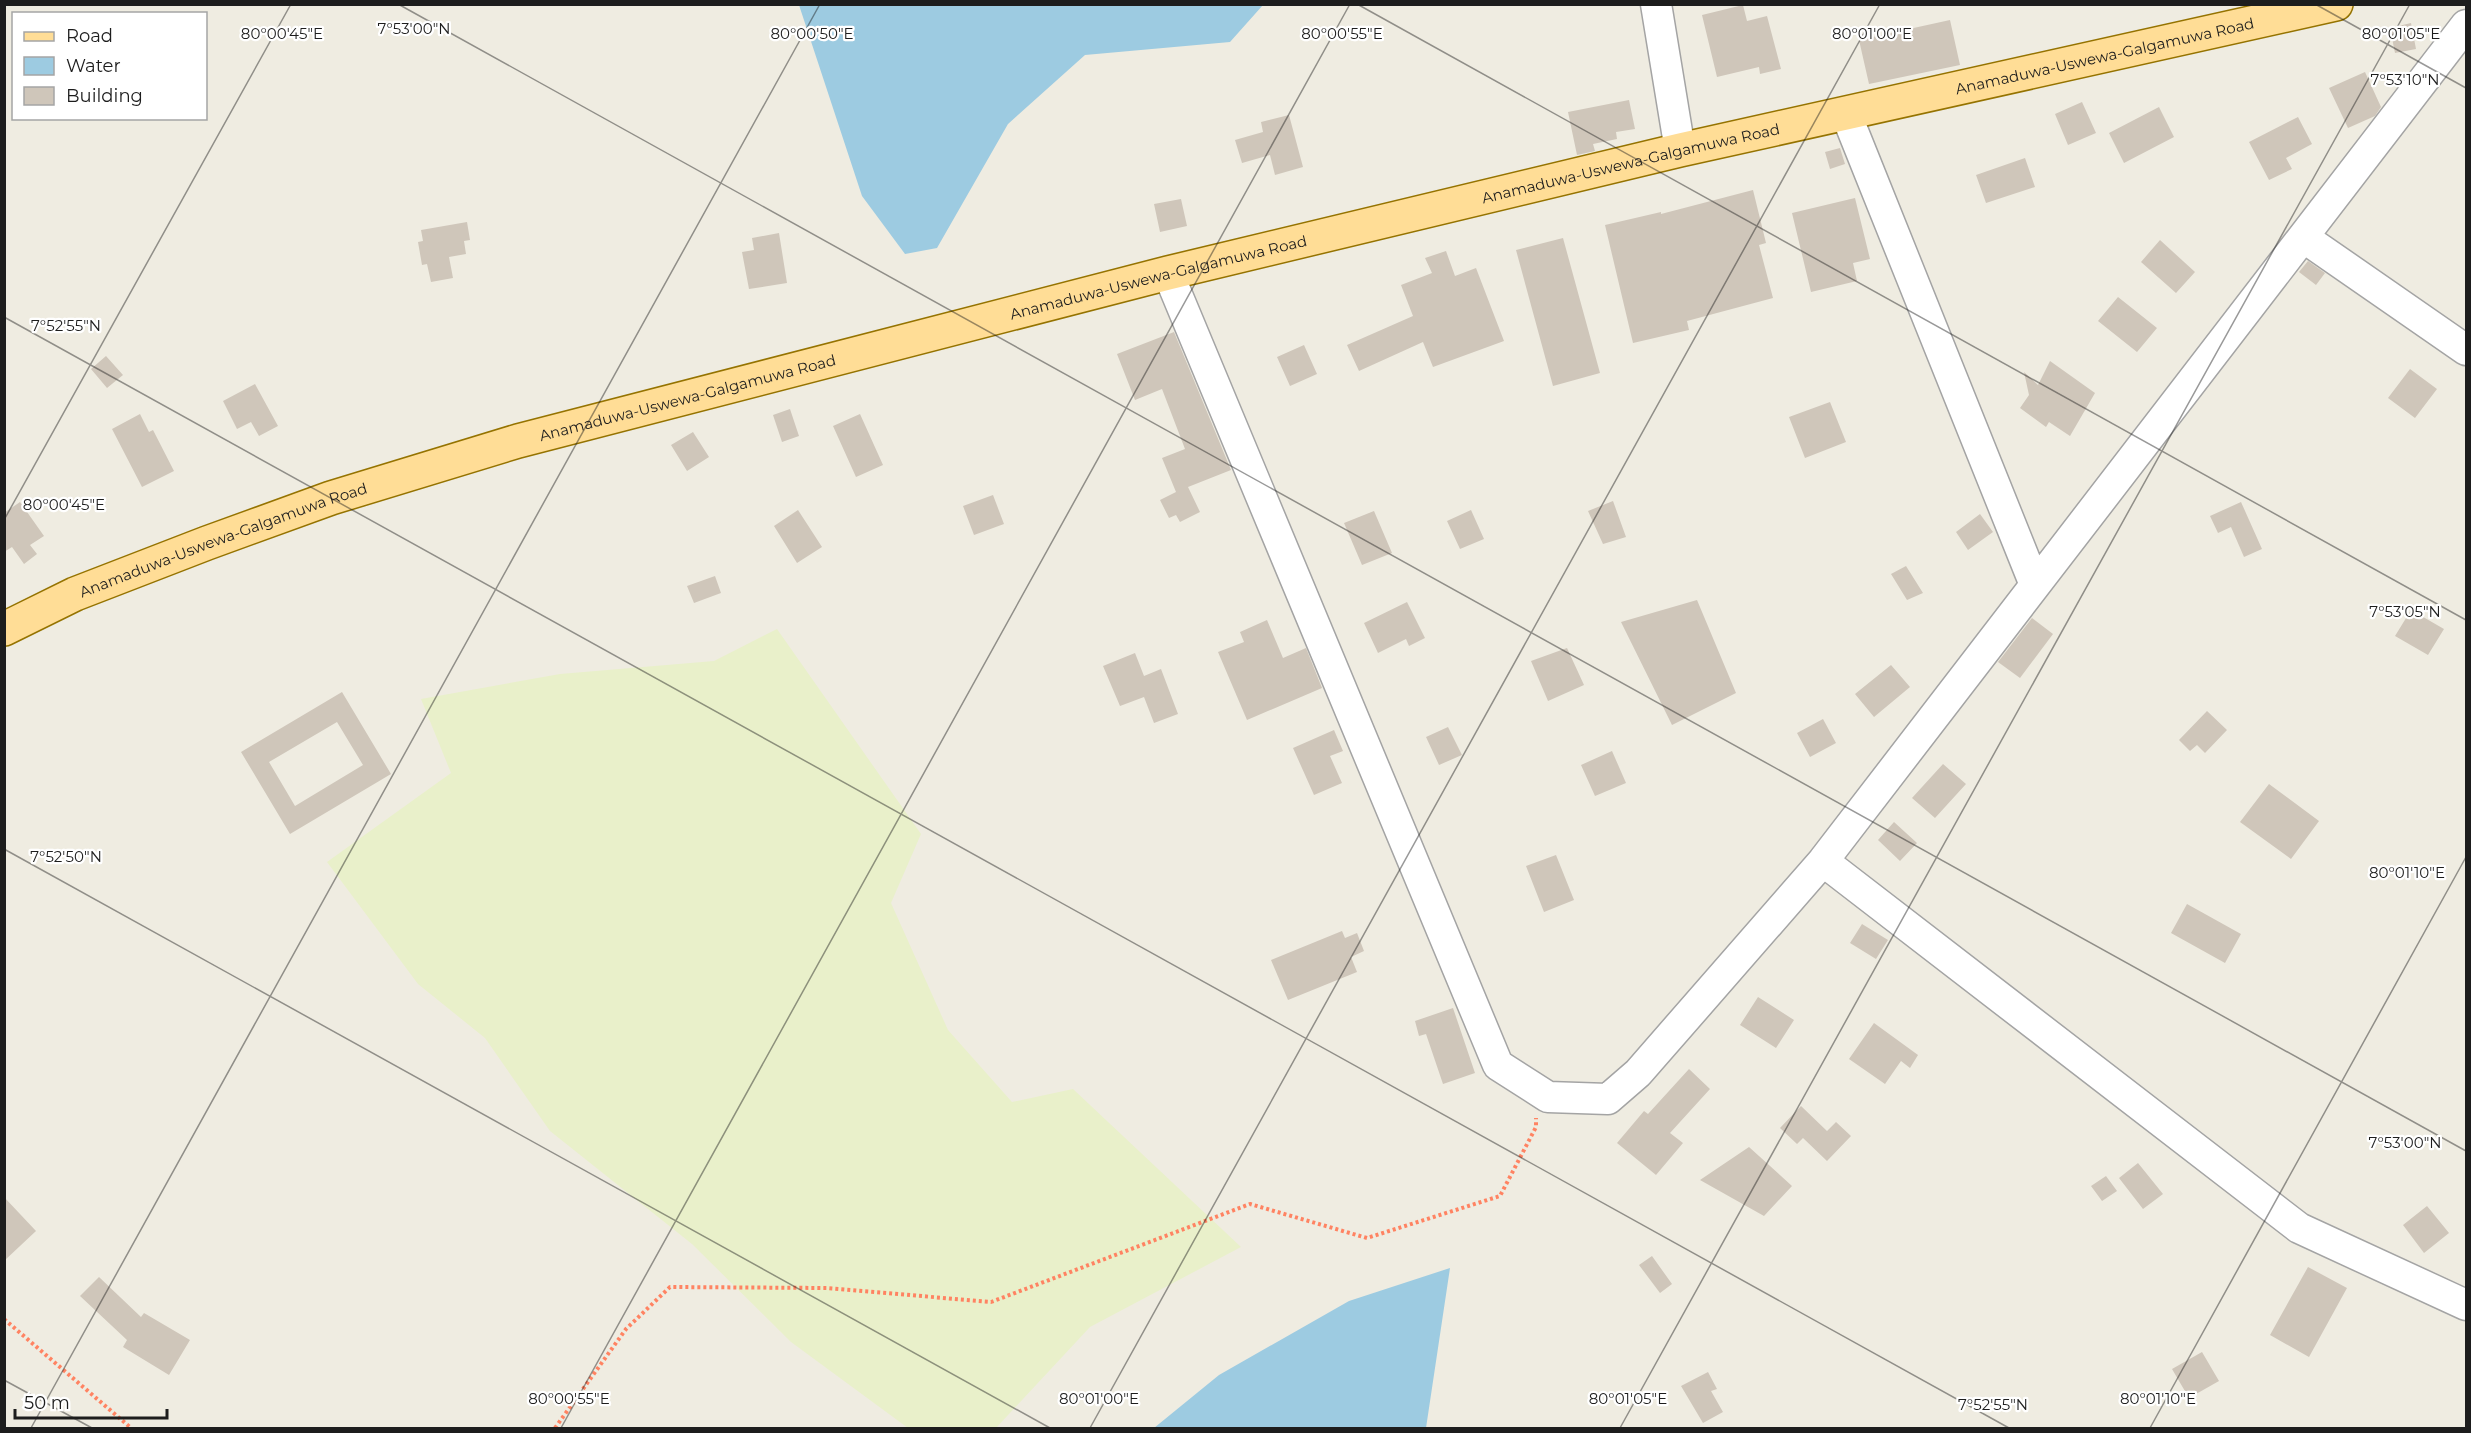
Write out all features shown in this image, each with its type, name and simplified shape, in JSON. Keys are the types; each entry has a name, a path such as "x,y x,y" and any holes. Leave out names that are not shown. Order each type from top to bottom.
{"main road":[{"name":"Anamaduwa-Uswewa-Galgamuwa Road","path":"4,629 75,594 207,543 331,498 518,441 1168,273 1680,150 2336,4"}],"street":[{"path":"1656,4 1680,150"},
{"path":"1168,273 1498,1065 1548,1097 1608,1099 1638,1073 1823,861 2466,25"},
{"path":"1846,114 2035,585"},
{"path":"2303,237 2466,350"},
{"path":"1823,861 2299,1228 2466,1305"}],"path":[{"path":"555,1428 626,1329 670,1287 827,1288 991,1302 1250,1204 1366,1238 1500,1196 1536,1127 1534,1088"},
{"path":"4,1319 132,1428"}],"green space":[{"path":"777,629 921,834 891,903 948,1030 1012,1102 1073,1089 1241,1247 1090,1327 996,1428 908,1428 791,1342 692,1244 550,1131 485,1038 418,984 327,862 451,773 421,699 560,674 714,661"}],"water":[{"path":"799,4 1263,5 1230,42 1085,55 1008,124 937,248 905,254 862,196"},
{"path":"1450,1268 1426,1428 1154,1428 1219,1375 1349,1301"}],"building":[{"path":"1743,5 1747,21 1767,16 1781,69 1760,74 1759,67 1717,77 1702,15"},
{"path":"1950,20 1960,65 1869,84 1859,40"},
{"path":"2411,23 2416,49 2395,53 2390,28"},
{"path":"2365,72 2381,107 2375,116 2348,128 2329,88"},
{"path":"1629,100 1635,129 1616,132 1617,139 1593,144 1595,151 1577,155 1568,112"},
{"path":"2082,102 2096,133 2068,145 2055,114"},
{"path":"2159,107 2174,137 2124,163 2109,133"},
{"path":"1289,115 1303,167 1275,175 1270,155 1242,163 1235,140 1263,132 1261,122"},
{"path":"2298,117 2312,144 2286,158 2292,169 2269,180 2249,142"},
{"path":"1840,148 1845,164 1830,169 1825,152"},
{"path":"2025,158 2035,187 1986,203 1976,175"},
{"path":"1753,190 1766,243 1759,245 1773,298 1687,321 1689,330 1633,343 1605,225 1661,212 1661,214"},
{"path":"1855,198 1870,259 1853,263 1857,281 1811,292 1792,213"},
{"path":"1181,199 1187,226 1160,232 1154,204"},
{"path":"467,222 470,240 464,241 466,254 449,257 453,278 431,282 427,264 422,265 418,242 423,241 421,230"},
{"path":"779,233 787,283 749,289 742,252 754,250 752,238"},
{"path":"1563,238 1600,373 1553,386 1516,250"},
{"path":"2160,240 2195,272 2176,293 2141,262"},
{"path":"1446,251 1455,276 1476,268 1504,341 1433,367 1423,342 1359,371 1347,345 1413,316 1401,285 1432,273 1425,258"},
{"path":"2308,261 2325,273 2316,285 2299,272"},
{"path":"2118,297 2157,328 2137,352 2098,321"},
{"path":"1174,332 1231,470 1188,487 1200,512 1180,522 1176,515 1169,518 1160,500 1176,492 1162,458 1185,449 1162,389 1135,400 1117,354"},
{"path":"1304,345 1317,374 1290,386 1277,357"},
{"path":"106,356 123,375 107,388 91,369"},
{"path":"2050,361 2095,393 2070,436 2049,422 2046,427 2020,408 2029,395 2024,372 2038,385"},
{"path":"2410,369 2437,389 2415,418 2388,398"},
{"path":"255,384 278,426 259,436 251,422 237,429 223,401"},
{"path":"1830,402 1846,442 1805,458 1789,417"},
{"path":"790,409 799,436 782,442 773,415"},
{"path":"140,414 149,432 153,430 174,471 142,487 112,429"},
{"path":"860,414 883,465 856,477 833,426"},
{"path":"693,432 709,457 687,471 671,445"},
{"path":"993,495 1004,524 974,535 963,506"},
{"path":"1613,501 1626,537 1603,544 1588,511"},
{"path":"20,502 44,536 30,545 37,554 24,564 12,547 4,552 4,513"},
{"path":"2241,502 2262,549 2244,557 2231,527 2218,533 2210,516"},
{"path":"798,510 822,547 797,563 774,526"},
{"path":"1471,510 1484,539 1460,549 1447,521"},
{"path":"1374,511 1392,553 1362,565 1344,523"},
{"path":"1980,514 1993,532 1968,550 1956,532"},
{"path":"1906,566 1923,593 1907,600 1891,574"},
{"path":"715,576 721,593 694,603 687,586"},
{"path":"1697,600 1736,693 1672,725 1621,622"},
{"path":"1407,602 1425,638 1409,646 1406,639 1378,653 1364,623"},
{"path":"2411,610 2444,629 2428,655 2395,636"},
{"path":"2032,618 2053,634 2020,678 1998,662"},
{"path":"1267,620 1283,658 1306,648 1322,688 1247,720 1218,652 1244,642 1240,632"},
{"path":"1567,648 1584,685 1548,701 1531,661"},
{"path":"1135,653 1144,676 1161,669 1178,714 1154,723 1144,697 1120,706 1103,666"},
{"path":"1891,665 1910,687 1874,717 1855,694"},
{"path":"342,692 391,774 290,834 241,752","holes":["337,722 363,765 295,806 269,762"]},
{"path":"2207,711 2227,730 2205,753 2197,745 2190,751 2179,740"},
{"path":"1823,719 1836,743 1810,757 1797,733"},
{"path":"1448,727 1462,755 1439,765 1426,737"},
{"path":"1334,730 1343,751 1330,756 1342,783 1314,795 1293,748"},
{"path":"1612,751 1626,783 1595,796 1581,765"},
{"path":"1943,764 1966,784 1935,818 1912,798"},
{"path":"2269,784 2319,821 2291,859 2240,822"},
{"path":"1894,822 1917,843 1900,861 1878,840"},
{"path":"1556,855 1574,900 1544,912 1526,866"},
{"path":"2187,904 2241,934 2225,963 2171,933"},
{"path":"1862,924 1888,940 1876,959 1850,943"},
{"path":"1342,931 1345,938 1357,933 1364,951 1351,957 1357,972 1288,1000 1271,960"},
{"path":"1758,997 1794,1020 1776,1048 1740,1025"},
{"path":"1453,1008 1475,1073 1443,1084 1426,1034 1419,1036 1415,1021"},
{"path":"1874,1023 1918,1055 1910,1068 1901,1061 1885,1084 1849,1059"},
{"path":"1689,1069 1710,1089 1670,1133 1683,1143 1656,1175 1617,1143 1644,1111 1648,1114"},
{"path":"1801,1106 1827,1131 1836,1122 1851,1136 1827,1161 1803,1138 1797,1144 1780,1128"},
{"path":"1749,1147 1792,1186 1764,1216 1700,1180"},
{"path":"2138,1163 2163,1194 2143,1209 2119,1178"},
{"path":"2106,1176 2117,1191 2102,1201 2091,1186"},
{"path":"4,1197 36,1231 4,1261"},
{"path":"2427,1206 2449,1233 2424,1253 2403,1225"},
{"path":"1652,1256 1672,1284 1660,1293 1639,1265"},
{"path":"2308,1267 2347,1288 2309,1357 2270,1335"},
{"path":"99,1277 141,1317 144,1313 190,1340 169,1375 123,1347 127,1340 80,1296"},
{"path":"2202,1352 2219,1381 2189,1398 2172,1369"},
{"path":"1708,1372 1717,1389 1711,1391 1723,1412 1703,1423 1681,1386"}]}
